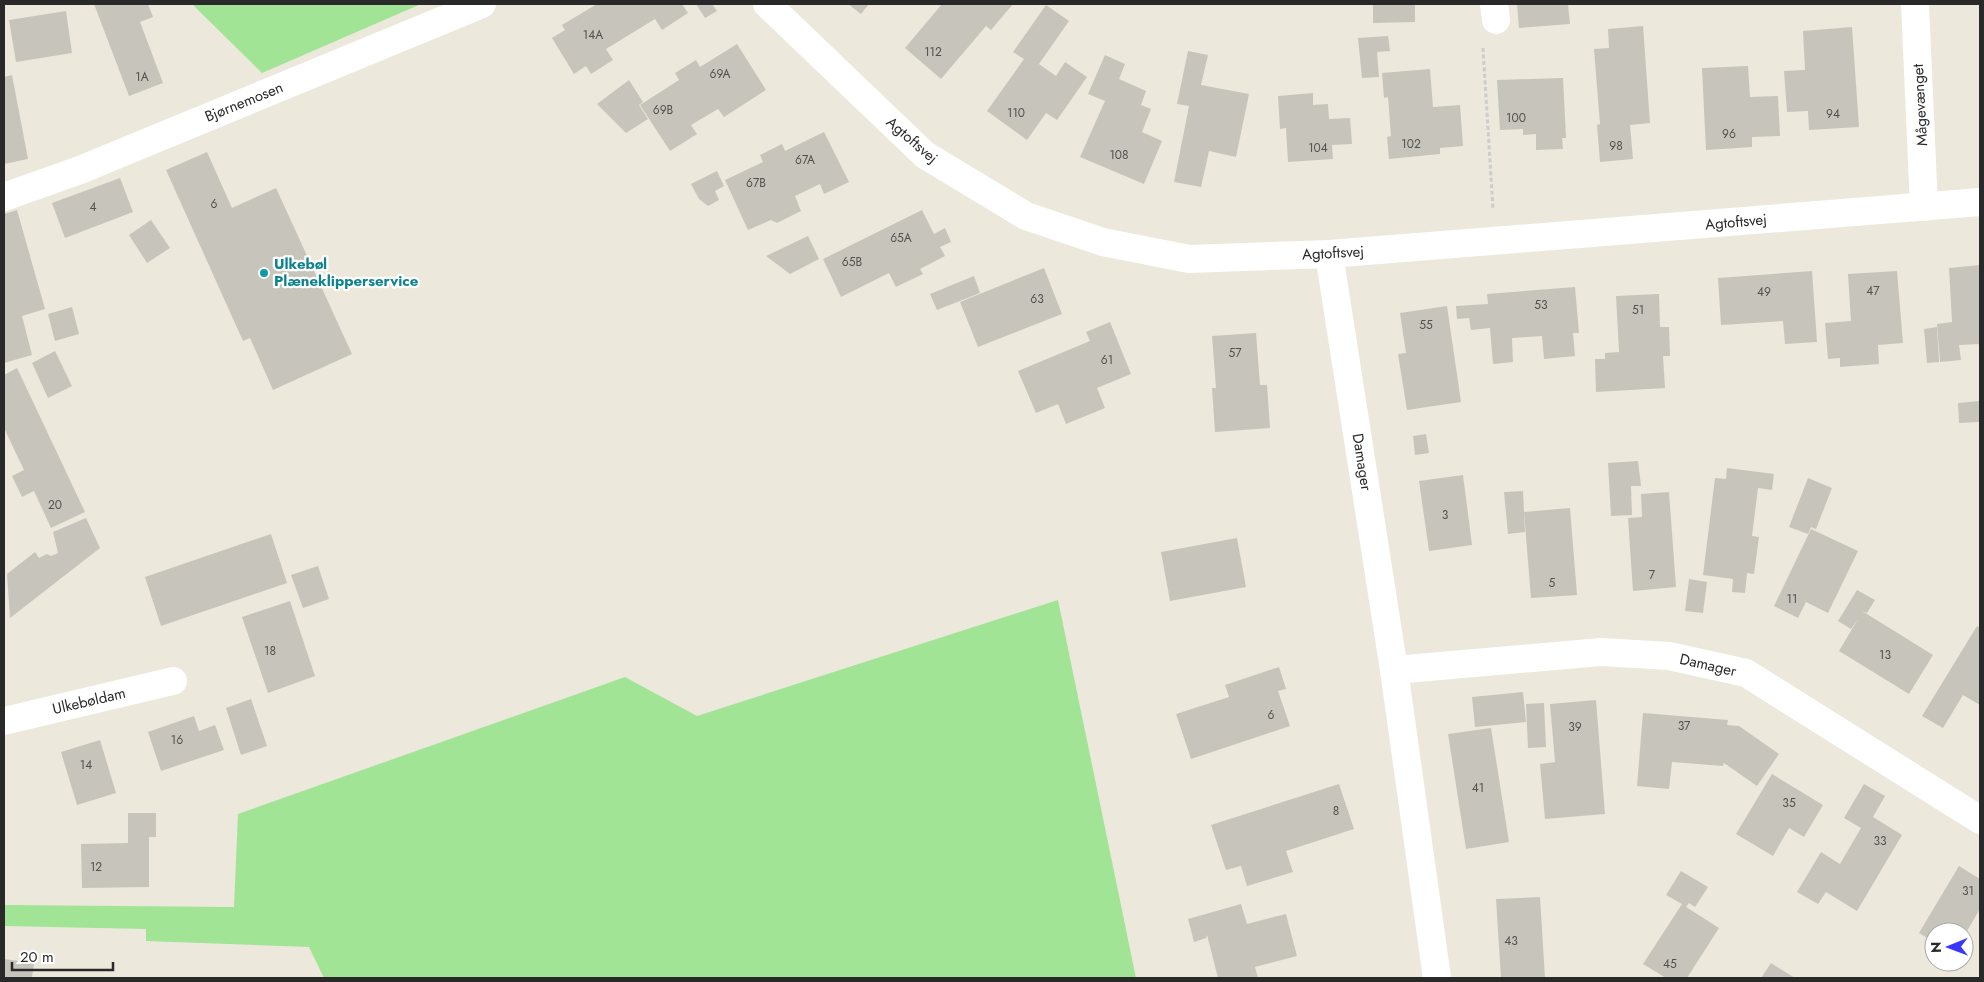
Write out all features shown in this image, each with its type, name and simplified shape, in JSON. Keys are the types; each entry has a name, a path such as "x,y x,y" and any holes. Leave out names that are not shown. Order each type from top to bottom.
{"street":[{"name":"Bjørnemosen","path":"4,196 80,170 482,4"},
{"name":"Agtoftsvej","path":"767,4 925,155 1026,216 1103,242 1189,259 1329,254 1980,202"},
{"name":"Mågevænget","path":"1915,4 1924,207"},
{"name":"Damager","path":"1329,254 1394,670 1437,978"},
{"name":"Damager","path":"1394,670 1601,652 1669,656 1746,673 1980,820"},
{"name":"Ulkebøldam","path":"4,721 173,682"}],"path":[{"path":"1495,12 1482,37 1495,241"}],"green space":[{"path":"192,4 421,4 262,73"},
{"path":"1058,600 1136,978 324,978 309,947 146,941 146,929 4,926 4,905 234,907 238,814 625,677 697,716"}],"building":[{"path":"94,4 148,4 153,17 140,22 163,83 129,96"},
{"path":"597,4 682,4 688,13 662,30 655,19 606,49 613,60 591,74 586,66 574,74 552,38 565,30 562,25"},
{"path":"696,4 712,4 717,11 705,18"},
{"path":"848,4 869,4 861,14"},
{"path":"942,4 1013,4 991,30 986,26 941,79 905,48"},
{"path":"1373,4 1415,4 1415,22 1373,23"},
{"path":"1517,4 1568,4 1570,24 1519,28"},
{"path":"1046,5 1069,21 1039,64 1056,76 1065,62 1087,77 1057,120 1046,113 1027,140 987,111 1024,59 1013,52"},
{"path":"66,11 72,53 16,62 9,20"},
{"path":"1643,26 1650,123 1630,125 1633,159 1600,162 1597,125 1600,124 1594,49 1609,48 1608,29"},
{"path":"1852,27 1859,127 1809,130 1808,111 1787,112 1784,71 1805,70 1803,31"},
{"path":"1388,36 1390,51 1377,52 1379,77 1362,78 1358,38"},
{"path":"737,44 766,90 724,117 718,109 691,125 697,134 670,151 640,105 679,80 675,73 696,60 700,67"},
{"path":"1188,51 1208,55 1201,85 1249,94 1236,157 1209,151 1201,187 1174,182 1189,106 1177,104"},
{"path":"1105,55 1125,64 1119,79 1146,91 1141,105 1151,109 1142,132 1162,141 1144,184 1080,157 1105,101 1088,94"},
{"path":"1748,66 1750,97 1778,96 1780,136 1752,137 1752,147 1706,150 1702,68"},
{"path":"1430,69 1433,107 1460,105 1463,146 1440,148 1440,154 1389,159 1387,137 1391,136 1388,97 1384,98 1382,73"},
{"path":"12,75 28,159 4,164 4,77"},
{"path":"1563,78 1566,138 1562,138 1563,149 1536,150 1536,134 1523,135 1523,129 1500,130 1497,80"},
{"path":"629,80 643,102 639,105 648,119 626,133 597,104"},
{"path":"1313,93 1313,105 1328,104 1329,119 1350,118 1352,144 1332,145 1333,159 1288,162 1286,128 1280,129 1278,96"},
{"path":"824,132 849,182 824,194 820,184 795,196 801,211 777,223 771,220 748,230 725,180 763,162 760,155 782,144 785,151"},
{"name":"Ulkebøl Plæneklipperservice","path":"207,152 232,208 276,188 352,354 273,390 250,338 243,341 166,170"},
{"path":"717,171 724,186 715,191 719,200 708,206 699,199 691,184"},
{"path":"120,178 133,212 65,238 52,203"},
{"path":"17,210 45,309 22,316 32,355 4,363 4,214"},
{"path":"922,210 934,234 945,228 951,242 940,247 945,256 920,269 923,274 896,287 889,273 841,297 823,259"},
{"path":"151,220 170,248 147,263 129,235"},
{"path":"808,236 819,259 790,274 766,256"},
{"path":"1980,265 1980,344 1959,345 1961,360 1940,362 1937,324 1952,322 1949,268"},
{"path":"1044,268 1062,314 978,347 960,302"},
{"path":"1812,271 1817,342 1785,344 1783,321 1721,325 1718,278"},
{"path":"1897,271 1903,343 1878,345 1879,364 1840,367 1840,358 1828,359 1825,323 1851,321 1848,274"},
{"path":"974,276 980,293 937,310 930,294"},
{"path":"1575,287 1579,333 1573,333 1575,356 1544,359 1542,336 1512,338 1513,362 1493,364 1490,328 1471,330 1469,318 1457,319 1456,306 1488,304 1487,294"},
{"path":"1659,294 1660,327 1669,327 1670,356 1663,356 1665,388 1596,392 1595,359 1605,359 1605,353 1619,352 1616,296"},
{"path":"1447,306 1461,402 1407,410 1398,354 1406,353 1400,313"},
{"path":"72,307 79,334 55,341 48,314"},
{"path":"1110,322 1131,374 1097,388 1105,408 1066,424 1058,404 1036,413 1018,371 1090,341 1086,332"},
{"path":"1937,327 1939,362 1927,363 1924,329"},
{"path":"1256,333 1260,385 1267,385 1270,428 1215,432 1212,388 1216,388 1212,336"},
{"path":"55,351 72,386 48,398 32,363"},
{"path":"17,368 85,512 51,528 34,491 22,497 12,476 24,470 4,428 4,375"},
{"path":"1980,401 1980,422 1959,423 1958,403"},
{"path":"1426,434 1429,453 1415,455 1413,436"},
{"path":"1638,461 1641,486 1631,486 1632,515 1611,516 1608,463"},
{"path":"1727,468 1774,474 1772,490 1758,488 1752,536 1759,537 1754,574 1747,573 1745,593 1732,592 1733,579 1703,575 1715,478 1726,479"},
{"path":"1463,475 1472,545 1429,551 1419,481"},
{"path":"1808,478 1832,488 1816,529 1811,527 1808,534 1789,527"},
{"path":"1523,491 1525,532 1508,534 1504,492"},
{"path":"1669,492 1676,587 1633,591 1628,518 1642,517 1641,494"},
{"path":"1570,508 1577,595 1531,598 1524,512"},
{"path":"86,518 100,548 10,618 7,574 35,552 39,558 47,554 51,556 58,553 53,532"},
{"path":"1811,529 1858,551 1828,613 1806,602 1798,618 1774,606"},
{"path":"271,534 287,583 161,626 145,577"},
{"path":"1237,538 1246,587 1170,601 1161,552"},
{"path":"318,566 329,599 303,608 291,575"},
{"path":"1689,579 1707,582 1703,613 1685,611"},
{"path":"1857,590 1875,600 1867,613 1862,611 1933,655 1909,694 1839,651 1858,619 1851,629 1838,621"},
{"path":"290,601 315,676 268,693 242,617"},
{"path":"1977,626 1980,628 1980,705 1963,695 1943,728 1922,716"},
{"path":"1279,667 1286,689 1278,691 1290,726 1191,759 1176,714 1229,697 1225,685"},
{"path":"1523,692 1526,722 1475,727 1472,697"},
{"path":"251,699 267,746 241,755 226,708"},
{"path":"1596,700 1605,814 1545,819 1540,764 1555,762 1550,704"},
{"path":"1544,703 1546,747 1528,748 1526,704"},
{"path":"1643,713 1728,720 1727,725 1739,726 1779,754 1757,786 1724,763 1723,766 1672,762 1669,789 1637,786"},
{"path":"194,716 199,731 215,725 224,750 161,771 148,732"},
{"path":"1491,728 1509,842 1466,849 1448,734"},
{"path":"100,740 116,793 77,805 61,752"},
{"path":"1772,774 1823,805 1804,837 1789,828 1773,856 1736,834"},
{"path":"1339,784 1354,829 1286,851 1293,872 1247,886 1241,866 1226,870 1211,825"},
{"path":"1864,784 1885,796 1873,817 1902,835 1857,911 1826,892 1818,904 1797,892 1821,852 1840,864 1861,828 1844,818"},
{"path":"128,813 156,813 156,837 149,837 149,887 82,888 81,844 128,843"},
{"path":"1959,866 1980,879 1980,909 1972,922 1926,922"},
{"path":"1681,871 1708,887 1695,907 1689,903 1686,907 1719,928 1687,978 1666,978 1643,964 1682,904 1666,895"},
{"path":"1540,897 1545,978 1501,978 1496,899"},
{"path":"1241,904 1247,924 1286,914 1297,956 1255,967 1258,978 1218,978 1207,935 1206,938 1194,942 1188,919"},
{"path":"1924,925 1924,936 1919,933"},
{"path":"4,959 34,963 32,978 4,978"},
{"path":"1771,963 1795,978 1761,978"}],"place":[{"name":"Ulkebøl Plæneklipperservice","path":"264,273"}]}
